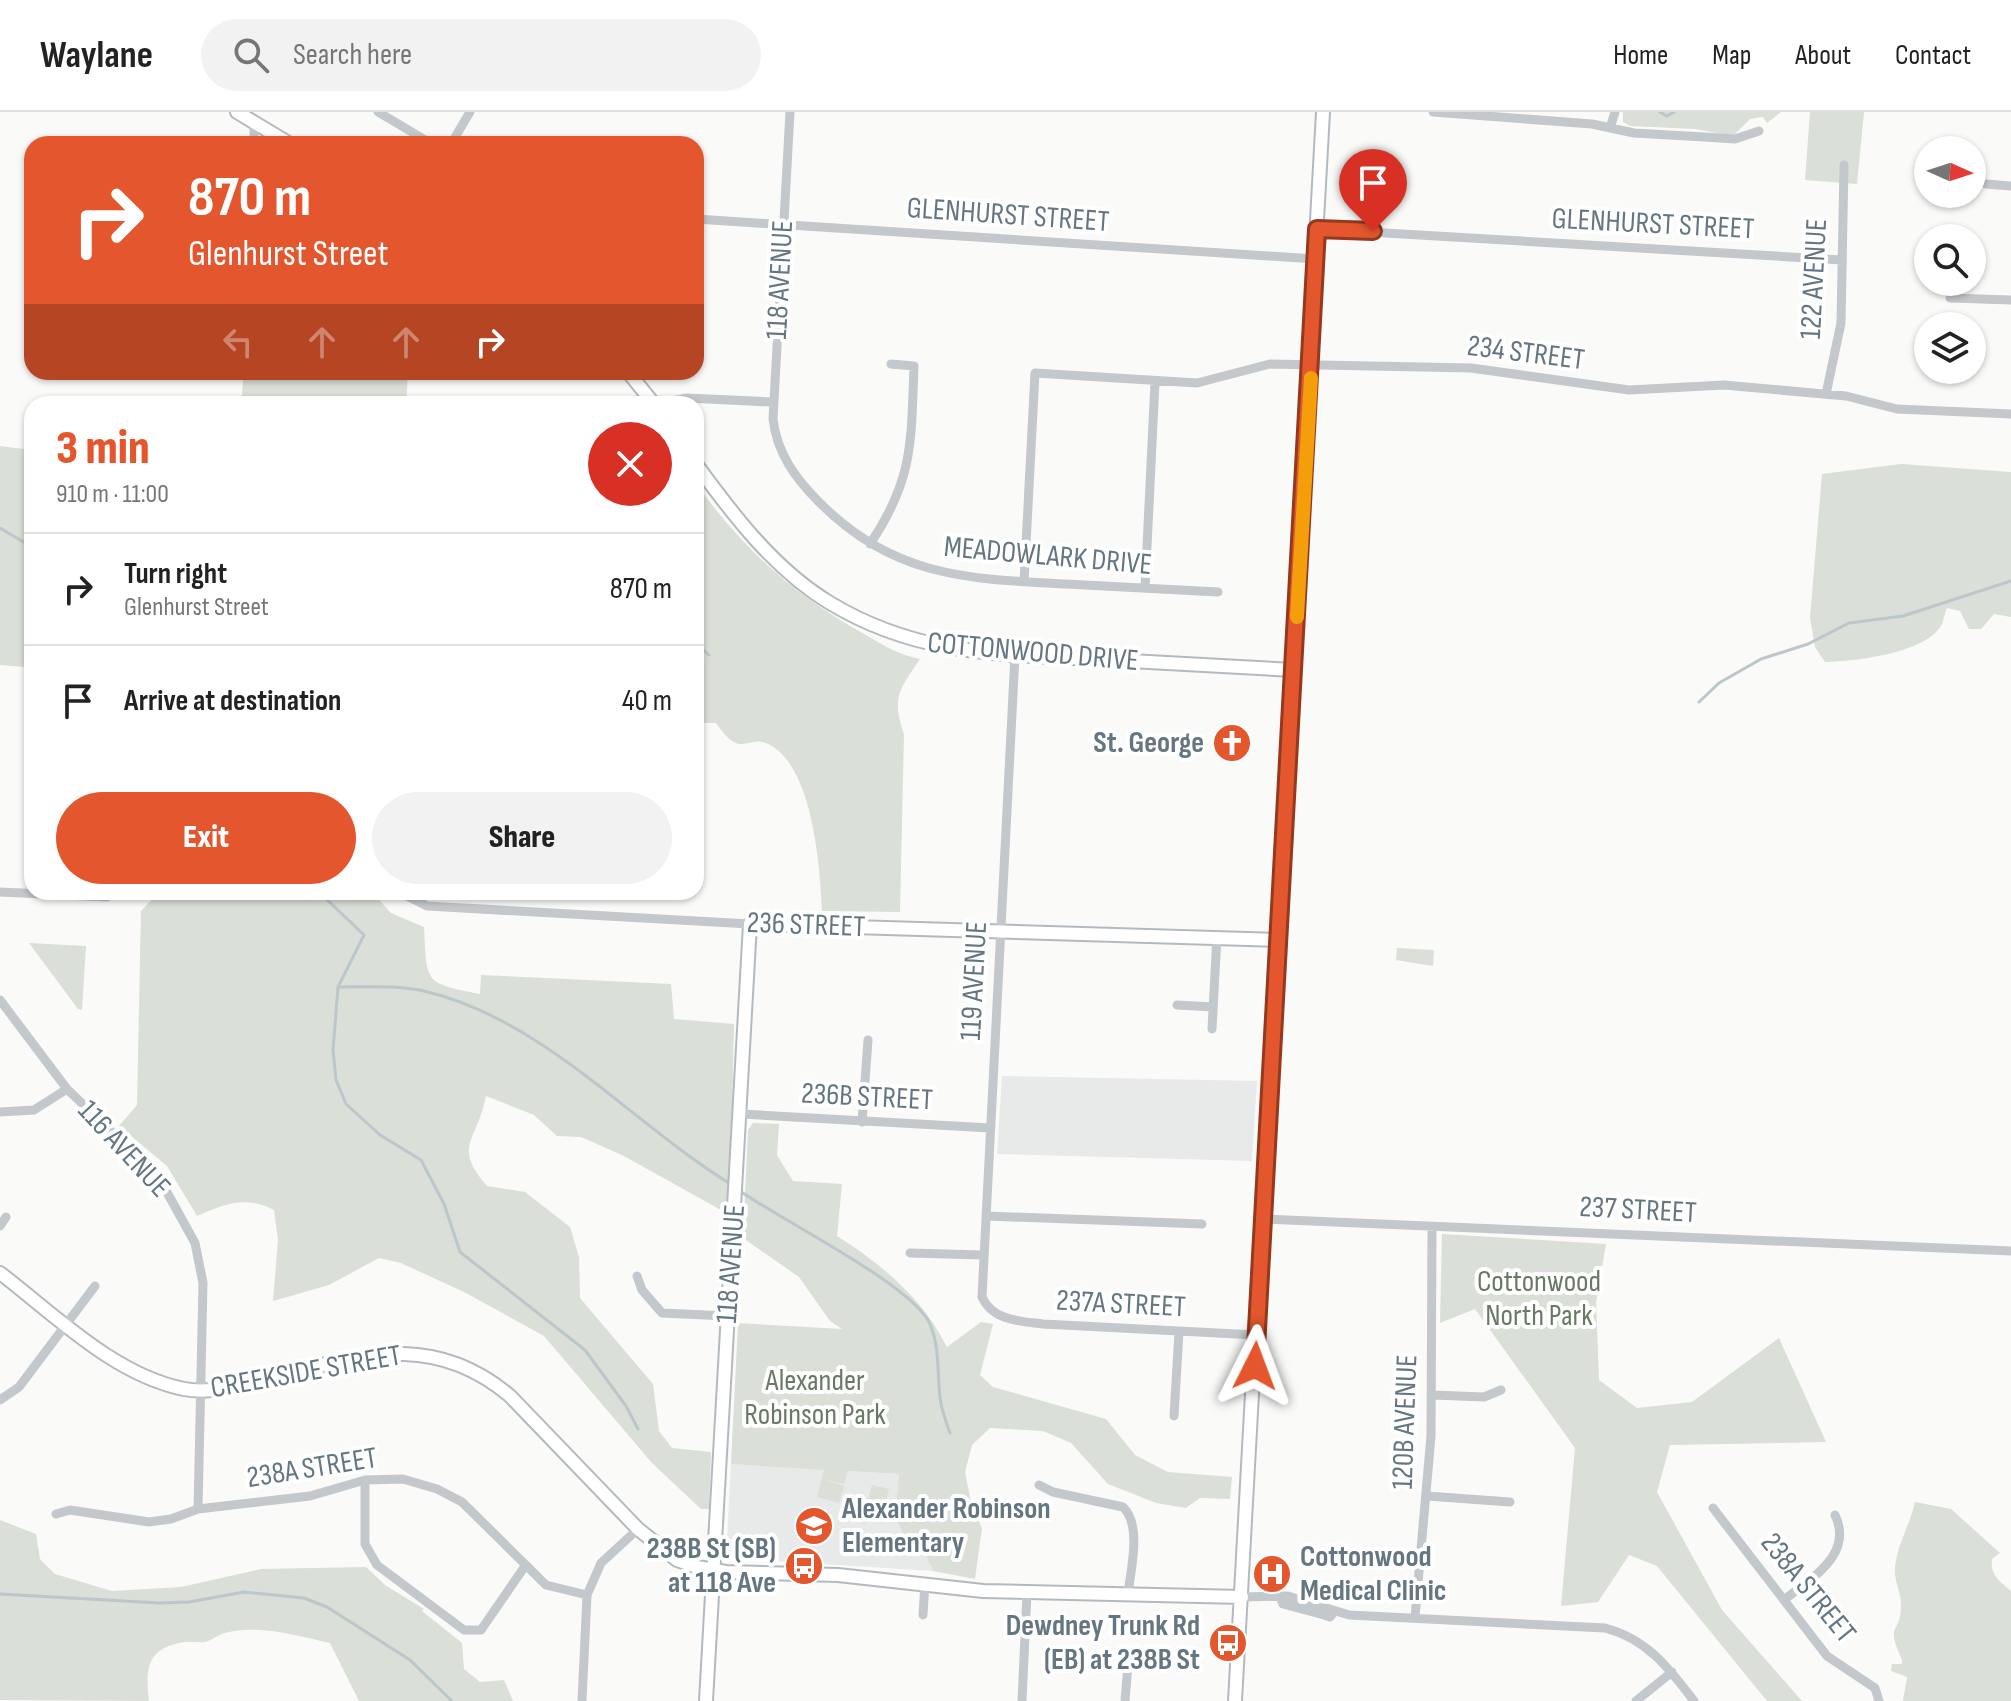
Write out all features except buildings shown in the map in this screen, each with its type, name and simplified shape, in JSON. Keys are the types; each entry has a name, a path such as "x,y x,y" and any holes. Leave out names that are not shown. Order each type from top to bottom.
{"street":[{"path":"237,112 255,117 280,136"},
{"path":"378,112 418,136"},
{"path":"456,136 470,112"},
{"name":"118 AVENUE","path":"779,447 772,402 790,112"},
{"path":"1235,1701 1312,365 1323,112"},
{"path":"1433,112 1610,128 1634,133 1735,139 1759,131"},
{"path":"1610,128 1615,112"},
{"name":"122 AVENUE","path":"1826,394 1841,323 1844,165"},
{"path":"1986,184 2011,186"},
{"name":"GLENHURST STREET","path":"704,220 1316,259"},
{"name":"GLENHURST STREET","path":"1317,229 1842,260"},
{"path":"1950,298 2011,300"},
{"path":"870,544 900,492 910,449 914,366 891,364"},
{"name":"234 STREET","path":"1024,582 1035,373 1206,383 1264,364 1471,368 1629,390 1715,384 1826,394 1897,409 2011,414"},
{"path":"635,380 649,396"},
{"path":"1145,588 1155,382"},
{"path":"704,399 772,402"},
{"name":"MEADOWLARK DRIVE","path":"779,447 806,489 839,521 870,544 933,572 971,579 1218,592"},
{"name":"COTTONWOOD DRIVE","path":"704,474 767,551 828,602 888,632 922,644 1015,655 1294,670"},
{"name":"119 AVENUE","path":"987,1309 982,1297 983,1255 1015,655"},
{"path":"0,892 24,893"},
{"name":"236 STREET","path":"415,900 427,906 750,924 1278,940"},
{"name":"118 AVENUE","path":"706,1701 750,924"},
{"path":"1212,1029 1217,936"},
{"name":"116 AVENUE","path":"0,1000 67,1089 158,1176 195,1243 203,1283 198,1509"},
{"path":"1177,1005 1213,1007"},
{"path":"862,1122 868,1040"},
{"path":"0,1112 34,1110 67,1089"},
{"name":"236B STREET","path":"741,1114 990,1128"},
{"path":"986,1216 1202,1224"},
{"name":"237 STREET","path":"1262,1219 2011,1251"},
{"name":"120B AVENUE","path":"1415,1617 1427,1496 1432,1395 1432,1228"},
{"path":"910,1253 983,1255"},
{"name":"CREEKSIDE STREET","path":"0,1273 66,1324 141,1375 199,1391 383,1353 412,1352 456,1364 490,1379 510,1396 638,1529 677,1560 712,1570 925,1583 983,1591 1242,1597"},
{"path":"637,1276 642,1290 662,1313 727,1316"},
{"path":"0,1400 19,1387 95,1286"},
{"name":"237A STREET","path":"987,1309 1010,1320 1043,1324 1256,1335"},
{"path":"1174,1416 1179,1332"},
{"path":"1432,1395 1484,1397 1501,1390"},
{"name":"238A STREET","path":"56,1514 70,1510 149,1522 171,1519 198,1509 310,1496 365,1480 403,1479 437,1489 462,1502 546,1585 587,1595"},
{"path":"365,1480 365,1544 377,1565 464,1630 481,1630 525,1566"},
{"path":"1039,1485 1053,1492 1123,1507 1130,1513 1133,1527 1128,1593"},
{"path":"1427,1496 1510,1502"},
{"name":"238A STREET","path":"1713,1508 1827,1656 1875,1688 1879,1701"},
{"path":"1784,1600 1831,1562 1840,1546 1841,1527 1835,1515"},
{"path":"582,1701 587,1595 601,1563 638,1529"},
{"path":"923,1615 925,1583"},
{"path":"1022,1701 1027,1593"},
{"path":"1242,1597 1296,1598 1334,1612 1605,1628 1646,1646 1672,1672 1694,1701"},
{"path":"1125,1701 1128,1664"},
{"path":"1636,1701 1672,1672"}],"shaded area":[{"path":"1002,1076 1257,1081 1252,1161 997,1154"},
{"name":"Alexander Robinson Elementary","path":"731,1464 899,1474 895,1517 904,1535 923,1550 933,1571 726,1558"}],"green space":[{"path":"1623,112 1781,112 1767,123 1763,117 1750,119 1733,136 1695,129 1630,126 1623,122"},
{"path":"1810,112 1864,112 1857,184 1805,180"},
{"path":"243,380 408,380 406,396 242,396"},
{"path":"0,446 24,449 24,667 0,665"},
{"path":"1901,464 2011,472 2011,617 1994,614 1981,629 1969,629 1960,611 1947,608 1941,626 1920,643 1888,654 1825,662 1815,647 1810,618 1822,474"},
{"path":"704,494 771,569 815,604 878,642 920,659 903,686 898,702 904,734 900,912 822,911 816,844 804,794 795,773 783,755 768,744 738,744 716,723 704,723"},
{"path":"151,900 379,900 391,913 424,927 428,970 438,983 448,987 480,994 481,975 671,984 674,1019 734,1024 730,1215 624,1156 581,1137 557,1136 534,1115 486,1096 469,1152 471,1162 487,1186 525,1192 570,1227 579,1257 580,1298 653,1384 659,1431 672,1448 711,1452 709,1509 701,1509 652,1463 544,1336 464,1292 401,1263 379,1258 329,1285 273,1301 278,1240 274,1210 244,1202 197,1216 167,1166 119,1126 137,1105 141,911"},
{"path":"29,943 86,946 82,1010 78,1009"},
{"path":"1397,948 1434,950 1433,966 1396,960"},
{"name":"Alexander Robinson Park","path":"753,1123 779,1124 777,1155 793,1181 842,1184 837,1236 900,1284 926,1313 947,1347 981,1322 993,1324 980,1375 993,1387 1106,1419 1135,1455 1168,1472 1232,1477 1230,1499 1200,1498 1186,1508 1156,1503 1108,1484 1071,1443 1043,1431 990,1428 972,1445 965,1472 972,1507 982,1528 975,1579 933,1571 923,1550 904,1535 895,1517 899,1474 848,1471 844,1484 823,1479 844,1486 839,1503 817,1497 824,1470 731,1464 738,1323 842,1329 830,1321 799,1277 743,1238 748,1130"},
{"name":"Cottonwood North Park","path":"1442,1234 1606,1244 1596,1302 1599,1380 1637,1408 1692,1402 1779,1338 1826,1442 1670,1445 1657,1492 1722,1610 1802,1701 1767,1701 1657,1566 1629,1555 1598,1602 1561,1606 1575,1448 1475,1309 1440,1323"},
{"path":"872,1485 889,1489 882,1518 864,1514"},
{"path":"1915,1502 1951,1509 2000,1553 1992,1559 1992,1565 1997,1578 2011,1591 2011,1701 1903,1701 1907,1677 1891,1671 1892,1664 1902,1664 1894,1634 1901,1607 1895,1569"},
{"path":"0,1520 36,1534 40,1559 55,1574 112,1591 181,1587 261,1569 366,1567 385,1585 424,1609 422,1611 462,1643 464,1669 480,1682 504,1680 513,1701 359,1701 330,1643 278,1632 251,1630 225,1633 205,1642 184,1642 162,1649 151,1661 149,1669 149,1701 0,1700"}],"waterway":[{"path":"1660,112 1667,116 1674,112"},
{"path":"0,528 24,542"},
{"path":"1699,702 1719,683 1761,659 1808,644 1849,623 1903,616 2011,581"},
{"path":"704,650 709,655"},
{"path":"327,900 364,935 338,987 333,1050 336,1080 346,1104 380,1135 421,1160 444,1204 460,1252 585,1350 626,1406 638,1429"},
{"path":"338,987 392,987 424,991 467,1005 508,1024 584,1074 729,1183"},
{"path":"743,1193 874,1273 919,1309 933,1333 941,1402 950,1433"},
{"path":"0,1594 159,1603 189,1602 244,1592 304,1598 327,1607 410,1660 452,1701"}],"slow traffic":[{"path":"1297,617 1311,378"}],"place":[{"name":"St. George","path":"1232,743"},
{"name":"Alexander Robinson Elementary","path":"814,1526"},
{"name":"238B St (SB) at 118 Ave","path":"804,1566"},
{"name":"Cottonwood Medical Clinic","path":"1272,1574"},
{"name":"Dewdney Trunk Rd (EB) at 238B St","path":"1228,1643"}],"route":[{"path":"1255,1366 1312,365 1317,229 1373,231"}]}
